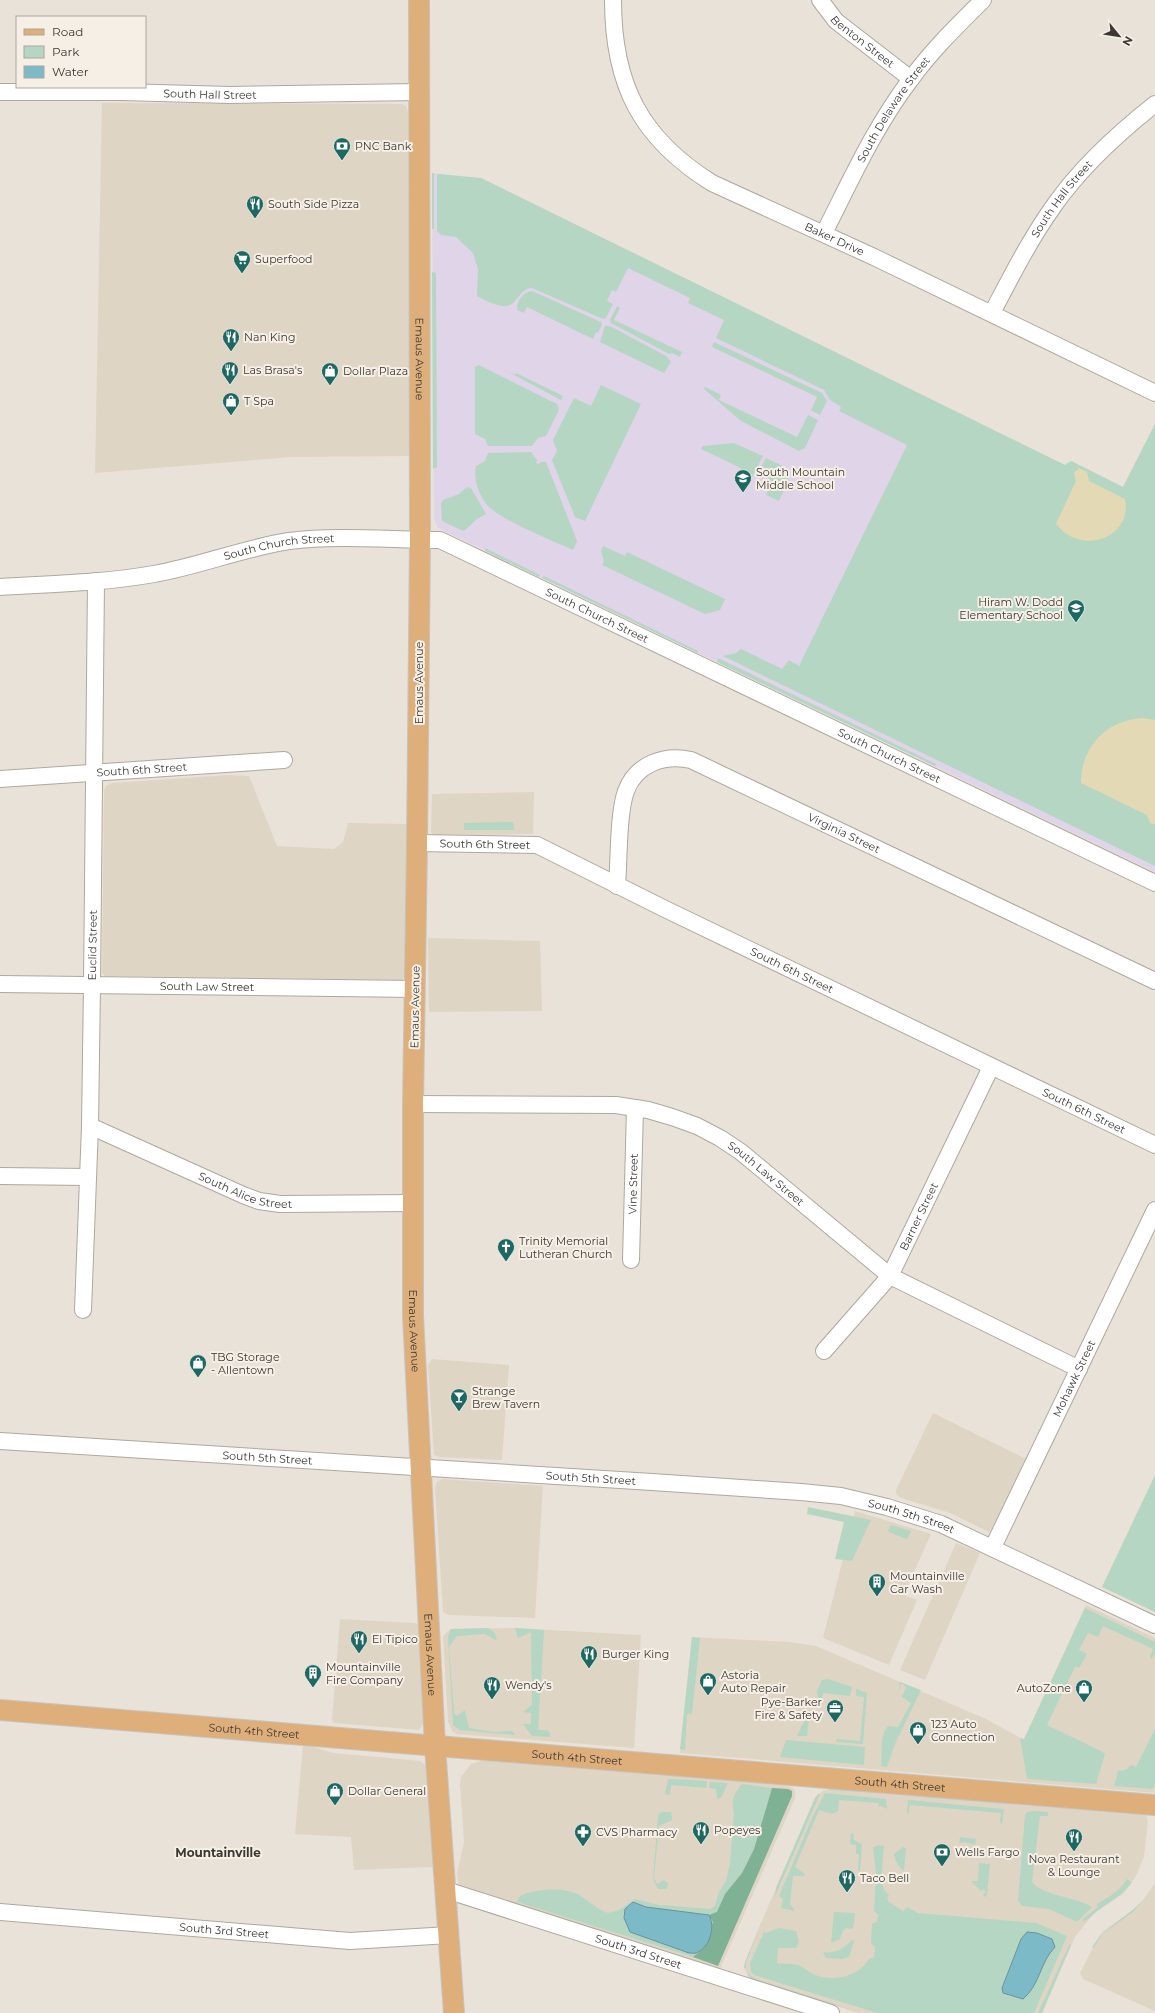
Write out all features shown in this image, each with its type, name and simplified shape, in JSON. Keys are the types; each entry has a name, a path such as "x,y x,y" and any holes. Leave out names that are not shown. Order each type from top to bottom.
{"main road":[{"name":"Emaus Avenue","path":"419,0 420,540 413,1104 413,1316 435,1746 454,2013"},
{"name":"South 4th Street","path":"0,1710 1155,1805"}],"street":[{"name":"Baker Drive","path":"612,0 614,45 620,70 638,112 657,138 690,169 712,183 824,233 1155,393"},
{"name":"Benton Street","path":"820,0 836,21 911,79"},
{"name":"South Delaware Street","path":"824,233 857,165 876,132 911,79 960,22 983,0"},
{"name":"South Hall Street","path":"0,92 121,92 230,95 419,92"},
{"name":"South Hall Street","path":"992,313 1027,247 1053,206 1095,157 1130,124 1155,104"},
{"name":"South Church Street","path":"0,588 96,581 153,574 181,568 248,549 288,542 340,538 440,540 1155,882"},
{"name":"Euclid Street","path":"83,1310 90,1126 96,581"},
{"name":"Virginia Street","path":"617,886 622,807 626,791 640,770 663,758 678,757 691,760 705,766 1155,981"},
{"name":"South 6th Street","path":"0,779 284,760"},
{"name":"South 6th Street","path":"417,844 537,845 617,886 1155,1145"},
{"name":"South Law Street","path":"0,984 415,989"},
{"name":"Barner Street","path":"824,1351 890,1276 991,1067"},
{"name":"South Law Street","path":"413,1104 616,1105 672,1117 696,1126 741,1152 890,1276 1079,1369"},
{"name":"Vine Street","path":"631,1260 635,1108"},
{"name":"South Alice Street","path":"90,1126 259,1201 280,1204 413,1203"},
{"path":"0,1176 88,1177"},
{"name":"Mohawk Street","path":"993,1547 1155,1210"},
{"name":"South 5th Street","path":"0,1441 718,1486 841,1496 926,1518 993,1547 1155,1625"},
{"name":"South 3rd Street","path":"446,1890 832,2013"},
{"name":"South 3rd Street","path":"0,1912 350,1941 449,1935"}],"shaded area":[{"path":"102,103 402,104 406,106 408,112 411,456 292,457 95,473"},
{"name":"South Mountain Middle School","path":"432,173 481,178 1065,465 1071,461 1123,487 1155,424 1155,872 438,528 434,518"},
{"path":"229,775 249,776 277,846 334,849 343,842 348,823 408,824 407,973 402,980 105,976 102,973 104,790 106,786 112,783"},
{"path":"534,792 533,834 434,835 431,832 432,794"},
{"path":"428,938 540,941 542,1011 429,1012"},
{"path":"432,1359 509,1365 502,1460 440,1457 434,1455 428,1365"},
{"path":"933,1413 1026,1459 989,1532 950,1513 901,1498 896,1494 896,1490"},
{"path":"442,1479 543,1486 535,1618 449,1615 443,1612 435,1488 437,1482"},
{"path":"855,1511 931,1534 905,1592 906,1596 917,1600 889,1665 823,1638"},
{"path":"956,1543 980,1553 925,1680 900,1670"},
{"path":"1086,1605 1155,1638 1155,1793 680,1753 692,1637 790,1642 816,1646 986,1719 1024,1740"},
{"path":"340,1619 415,1623 420,1626 426,1720 419,1730 334,1723 332,1720"},
{"path":"515,1628 641,1635 634,1748 456,1734 452,1731 448,1721 443,1637 451,1629"},
{"path":"303,1744 334,1753 420,1761 424,1764 429,1769 433,1867 354,1870 351,1837 295,1834"},
{"path":"488,1759 788,1786 793,1788 795,1791 795,1798 720,1969 463,1888 459,1885 457,1874 464,1842 460,1784 461,1777 471,1764"},
{"path":"831,1789 1146,1815 1148,1821 1144,1857 1135,1878 1123,1894 1094,1913 1075,1937 1042,2013 859,2013 752,1980 744,1968 757,1932 815,1798 824,1790"},
{"path":"1155,1883 1155,2011 1083,1979 1080,1973 1103,1931 1133,1910 1143,1900"}],"green space":[{"path":"432,173 434,173 434,229 432,229"},
{"path":"437,174 481,178 1065,465 1071,461 1123,487 1155,424 1155,866 723,656 736,653 741,649 782,669 789,660 799,666 907,445 839,411 841,408 840,406 830,400 824,390 716,338 724,320 688,303 690,298 628,268 616,292 612,290 607,301 613,304 606,318 603,319 532,288 524,291 515,301 507,306 496,305 477,296 478,269 473,253 456,237 441,235 437,231"},
{"path":"432,272 436,273 437,467 433,469"},
{"path":"532,291 601,322 602,325 598,333 596,332 593,339 527,307 524,313 517,310 518,303 523,295"},
{"path":"617,306 620,308 614,320 682,352 680,357 672,353 669,354 611,323 610,320"},
{"path":"605,326 610,326 666,356 671,362 664,373 600,342"},
{"path":"714,342 822,393 827,401 820,415 811,410 817,397 712,347"},
{"path":"479,365 557,404 559,410 546,436 538,438 532,446 488,446 485,439 475,434 475,367"},
{"path":"499,367 515,375 516,373 563,396 561,400"},
{"path":"601,385 641,404 585,521 575,517 552,460 557,451 553,440 574,398 591,406"},
{"path":"705,387 721,395 719,400 797,437 808,415 818,420 805,448 799,451 741,421 704,389"},
{"path":"734,443 763,456 752,477 739,471 741,468 701,449 703,446"},
{"path":"531,452 537,460 536,463 539,464 541,462 546,462 577,541 573,550 504,518 488,506 479,492 475,476 476,466 485,461 488,453"},
{"path":"766,458 783,466 789,473 788,482 779,501 766,495 771,484 768,483 770,479 758,473"},
{"path":"467,487 471,488 486,514 477,519 464,531 442,521 441,504 443,500 459,494"},
{"path":"603,546 625,556 627,552 725,599 720,610 705,614 602,565 604,561 601,551"},
{"path":"485,548 540,575 539,577 485,551"},
{"path":"544,576 698,651 698,653 542,578"},
{"path":"718,658 936,764 935,766 717,662"},
{"path":"513,822 514,830 464,830 464,823"},
{"path":"1155,1475 1155,1612 1102,1587"},
{"path":"808,1507 871,1520 852,1561 835,1559 844,1522 807,1514"},
{"path":"891,1525 911,1531 908,1538 906,1539 889,1532 888,1530"},
{"path":"1085,1608 1155,1642 1155,1654 1151,1659 1150,1657 1153,1649 1103,1626 1098,1637 1088,1633 1079,1650 1087,1654 1079,1668 1076,1666 1074,1669 1047,1725 1105,1754 1096,1784 1027,1779 1020,1738 1024,1739"},
{"path":"488,1628 495,1633 497,1641 485,1634 457,1636 449,1647 454,1713 457,1716 465,1710 469,1728 494,1732 512,1731 515,1735 459,1730 453,1725 448,1637 451,1629"},
{"path":"515,1628 544,1630 538,1730 547,1730 550,1733 550,1737 532,1736 523,1724 531,1724 531,1713 523,1712 532,1705 531,1632 518,1638"},
{"path":"692,1637 700,1638 692,1714 687,1714 685,1750 680,1749"},
{"path":"828,1679 852,1687 850,1696 823,1693 822,1700 818,1700 817,1691 822,1680"},
{"path":"900,1682 921,1690 895,1744 887,1767 881,1766 882,1741 884,1732 888,1726 898,1727 911,1703 902,1697 906,1687 903,1684 901,1684 898,1693"},
{"path":"856,1689 867,1693 863,1744 836,1742 837,1739 860,1741 864,1697 856,1696"},
{"path":"810,1709 807,1736 797,1736"},
{"path":"1155,1729 1155,1784 1153,1789 1114,1786 1118,1771 1126,1770 1131,1765 1136,1767"},
{"path":"786,1740 865,1747 864,1765 780,1757"},
{"path":"668,1779 707,1781 706,1788 671,1785 670,1795 665,1794"},
{"path":"710,1782 728,1783 721,1798 717,1799 716,1789 709,1788"},
{"path":"742,1784 772,1788 754,1849 742,1873 725,1894 704,1948 693,1957 517,1902 520,1896 542,1890 558,1890 567,1891 581,1896 608,1913 619,1910 635,1899 659,1905 710,1909 715,1906 718,1894 726,1881 730,1863 734,1812 733,1800 735,1793"},
{"path":"772,1788 788,1789 792,1791 792,1796 718,1966 693,1957 704,1948 713,1922 709,1915 717,1912 725,1894 742,1873 754,1849"},
{"path":"828,1789 877,1792 879,1793 830,1790"},
{"path":"819,1793 820,1794 775,1896 776,1888 815,1798"},
{"path":"825,1793 886,1799 887,1809 881,1806 878,1807 879,1803 839,1800 838,1811 828,1813 819,1810 795,1867 805,1874 804,1876 793,1876 790,1904 795,1911 781,1908 783,1899 779,1896 812,1818"},
{"path":"910,1796 1004,1802 1005,1804"},
{"path":"908,1800 1004,1809 1002,1825 1000,1822 1001,1813 910,1805 908,1815"},
{"path":"671,1812 672,1820 659,1826 654,1878 657,1884 664,1880 668,1883 667,1889 658,1889 653,1879 658,1817 659,1813"},
{"path":"1027,1812 1048,1812 1048,1816 1040,1816 1032,1882 1043,1890 1077,1900 1092,1907 1077,1922 1049,1909 1022,1906 1018,1901 1025,1815"},
{"path":"851,1833 853,1833 854,1840 862,1844 860,1871 858,1871 859,1854 856,1854 856,1845 850,1844"},
{"path":"960,1837 976,1839 975,1845 965,1842 959,1843"},
{"path":"877,1845 884,1846 881,1881 884,1890 889,1895 887,1898 889,1902 903,1911 907,1907 918,1913 1036,1923 1067,1936 1034,2013 877,2013 754,1975 751,1972 750,1963 764,1932 766,1933 779,1928 796,1931 799,1941 796,1948 778,1948 777,1963 800,1966 819,1976 827,1978 843,1977 858,1971 869,1959 874,1957 875,1947 871,1943 872,1924 877,1922 878,1915 874,1911 876,1873 873,1848"},
{"path":"903,1847 906,1848 904,1871 900,1868 894,1854"},
{"path":"979,1863 990,1864 987,1895 985,1897 983,1895 986,1892 984,1889 981,1891 971,1881 978,1881"},
{"path":"1127,1879 1132,1882 1124,1891 1088,1919 1083,1921 1083,1919 1098,1907 1097,1904 1118,1890"},
{"path":"1143,1900 1134,1911 1103,1934 1110,1928"},
{"path":"834,1912 855,1913 854,1925 852,1929 847,1928 843,1930 840,1939 831,1943"},
{"path":"759,1930 746,1962 746,1968 744,1968 745,1962"},
{"path":"1102,1935 1093,1948 1092,1947"},
{"path":"852,1940 854,1941 849,1957 842,1959 826,1958 823,1952 839,1950"},
{"path":"1070,1943 1070,1947 1042,2013 1038,2013"},
{"path":"747,1973 756,1979 863,2013 752,1980"}],"sand":[{"path":"1079,468 1087,472 1089,481 1125,499 1125,512 1121,524 1114,532 1103,538 1091,541 1079,539 1067,534 1056,524 1076,481 1074,473"},
{"path":"1143,718 1155,720 1155,825 1150,823 1147,815 1081,783 1085,758 1098,738 1107,730 1118,724"}],"water":[{"path":"633,1902 646,1907 709,1915 712,1930 709,1940 697,1953 689,1953 630,1932 624,1918 625,1909"},
{"path":"1027,1932 1037,1933 1052,1939 1055,1947 1046,1959 1033,1987 1023,1999 1003,1993 1002,1988 1021,1939"}],"place":[{"name":"PNC Bank","path":"342,161"},
{"name":"South Side Pizza","path":"255,219"},
{"name":"Superfood","path":"242,274"},
{"name":"Nan King","path":"231,352"},
{"name":"Las Brasa's","path":"230,385"},
{"name":"Dollar Plaza","path":"330,386"},
{"name":"T Spa","path":"231,416"},
{"name":"South Mountain Middle School","path":"743,493"},
{"name":"Hiram W. Dodd Elementary School","path":"1076,623"},
{"name":"Trinity Memorial Lutheran Church","path":"506,1262"},
{"name":"TBG Storage - Allentown","path":"198,1378"},
{"name":"Strange Brew Tavern","path":"459,1412"},
{"name":"Mountainville Car Wash","path":"877,1597"},
{"name":"El Tipico","path":"359,1654"},
{"name":"Burger King","path":"589,1669"},
{"name":"Mountainville Fire Company","path":"313,1688"},
{"name":"Astoria Auto Repair","path":"708,1696"},
{"name":"Wendy's","path":"492,1700"},
{"name":"AutoZone","path":"1084,1703"},
{"name":"Pye-Barker Fire & Safety","path":"835,1723"},
{"name":"123 Auto Connection","path":"918,1745"},
{"name":"Dollar General","path":"335,1806"},
{"name":"Popeyes","path":"701,1845"},
{"name":"CVS Pharmacy","path":"583,1847"},
{"name":"Nova Restaurant & Lounge","path":"1074,1852"},
{"name":"Wells Fargo","path":"942,1867"},
{"name":"Taco Bell","path":"847,1893"}],"district":[{"name":"Mountainville","path":"218,1853"}]}
